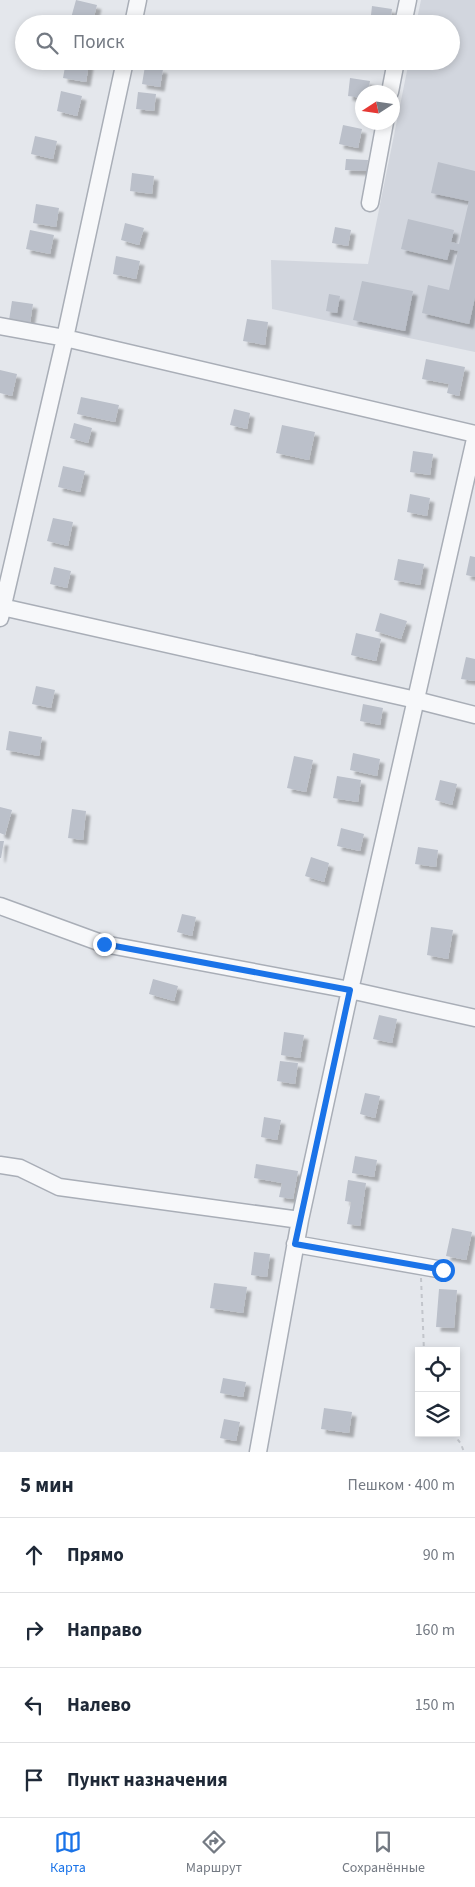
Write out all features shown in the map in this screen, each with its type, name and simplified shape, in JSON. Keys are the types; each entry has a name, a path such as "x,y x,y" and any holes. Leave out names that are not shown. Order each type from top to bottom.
{"street":[{"path":"135,15 138,0"},
{"path":"405,15 408,0"},
{"path":"123,70 65,338 1,613 416,700 475,716"},
{"path":"391,85 394,70"},
{"path":"370,203 384,130"},
{"path":"0,326 65,338 475,434"},
{"path":"258,1452 300,1220 475,439"},
{"path":"0,906 104,944 350,990 475,1018"},
{"path":"0,1165 20,1168 59,1187 300,1220"},
{"path":"295,1244 443,1270"}],"path":[{"path":"421,1266 423,1347"},
{"path":"456,1437 464,1452"}],"shaded area":[{"path":"421,0 475,0 475,352 272,309 271,260 368,264 395,130 400,130 400,106 407,70 460,70 460,15 418,15"}],"building":[{"path":"76,0 97,5 94,15 72,15"},
{"path":"372,6 392,9 391,15 371,15"},
{"path":"64,70 88,70 86,82 63,78"},
{"path":"144,70 163,70 160,87 142,84"},
{"path":"350,78 370,81 369,85 355,85 355,97 348,96"},
{"path":"61,91 82,96 77,116 57,111"},
{"path":"138,92 156,94 154,111 136,109"},
{"path":"343,125 355,128 355,130 362,130 358,148 339,144"},
{"path":"35,136 57,141 53,159 31,154"},
{"path":"346,159 368,160 367,171 345,170"},
{"path":"438,162 475,171 475,297 469,324 422,313 428,285 449,290 458,251 450,249 447,260 401,249 408,219 454,230 451,242 459,244 469,201 431,193"},
{"path":"132,173 154,176 152,194 130,191"},
{"path":"36,204 59,208 56,227 33,223"},
{"path":"125,223 144,228 139,245 121,240"},
{"path":"335,227 351,230 348,246 332,243"},
{"path":"30,230 54,235 50,254 26,249"},
{"path":"116,256 140,261 136,279 113,274"},
{"path":"362,281 413,291 405,331 353,320"},
{"path":"329,294 340,296 337,313 326,311"},
{"path":"12,301 33,304 30,323 9,320"},
{"path":"247,319 268,322 265,345 243,341"},
{"path":"426,359 465,367 459,396 447,393 449,384 422,379"},
{"path":"0,370 17,374 12,396 0,393"},
{"path":"81,397 119,405 115,422 77,414"},
{"path":"234,409 250,413 247,429 230,425"},
{"path":"74,423 92,428 88,443 70,438"},
{"path":"282,425 315,432 309,460 276,453"},
{"path":"413,451 433,454 430,475 410,472"},
{"path":"63,466 85,471 80,492 58,487"},
{"path":"410,494 430,498 427,516 407,512"},
{"path":"53,518 73,522 68,546 47,541"},
{"path":"470,556 475,557 475,577 466,575"},
{"path":"398,559 424,564 420,585 394,580"},
{"path":"54,567 71,571 67,588 50,584"},
{"path":"380,613 407,621 401,639 375,631"},
{"path":"356,633 381,639 376,661 351,655"},
{"path":"466,657 475,659 475,681 461,679"},
{"path":"36,686 55,690 51,708 32,704"},
{"path":"363,704 383,708 380,725 360,721"},
{"path":"9,731 42,737 39,756 6,750"},
{"path":"353,753 380,759 377,776 350,770"},
{"path":"294,756 313,760 306,792 287,788"},
{"path":"337,776 361,780 358,802 333,798"},
{"path":"440,780 457,784 452,805 435,800"},
{"path":"0,807 12,810 5,835 0,833"},
{"path":"72,809 86,811 83,840 68,838"},
{"path":"341,828 364,834 360,851 337,846"},
{"path":"0,841 4,841 1,858 0,858"},
{"path":"418,847 438,850 436,867 415,864"},
{"path":"311,857 329,863 324,882 305,876"},
{"path":"182,914 196,917 192,936 177,932"},
{"path":"431,927 453,930 448,959 427,955"},
{"path":"153,979 178,986 174,1001 149,994"},
{"path":"379,1015 397,1019 392,1043 373,1039"},
{"path":"284,1032 304,1035 300,1058 281,1055"},
{"path":"280,1061 298,1063 295,1084 277,1081"},
{"path":"365,1093 380,1096 375,1118 360,1114"},
{"path":"264,1117 281,1120 277,1140 261,1137"},
{"path":"355,1156 377,1160 374,1177 352,1173"},
{"path":"256,1164 298,1171 293,1199 279,1197 282,1183 254,1178"},
{"path":"348,1180 366,1183 360,1226 347,1224 351,1202 345,1201"},
{"path":"452,1228 472,1232 466,1260 446,1256"},
{"path":"254,1252 270,1254 267,1277 251,1275"},
{"path":"214,1283 247,1287 243,1313 210,1308"},
{"path":"439,1289 457,1290 454,1328 436,1327"},
{"path":"223,1378 246,1382 243,1397 220,1393"},
{"path":"324,1408 352,1412 349,1433 321,1429"},
{"path":"224,1419 240,1422 236,1441 220,1438"}],"route":[{"path":"104,944 350,990 295,1244 443,1270"}]}
